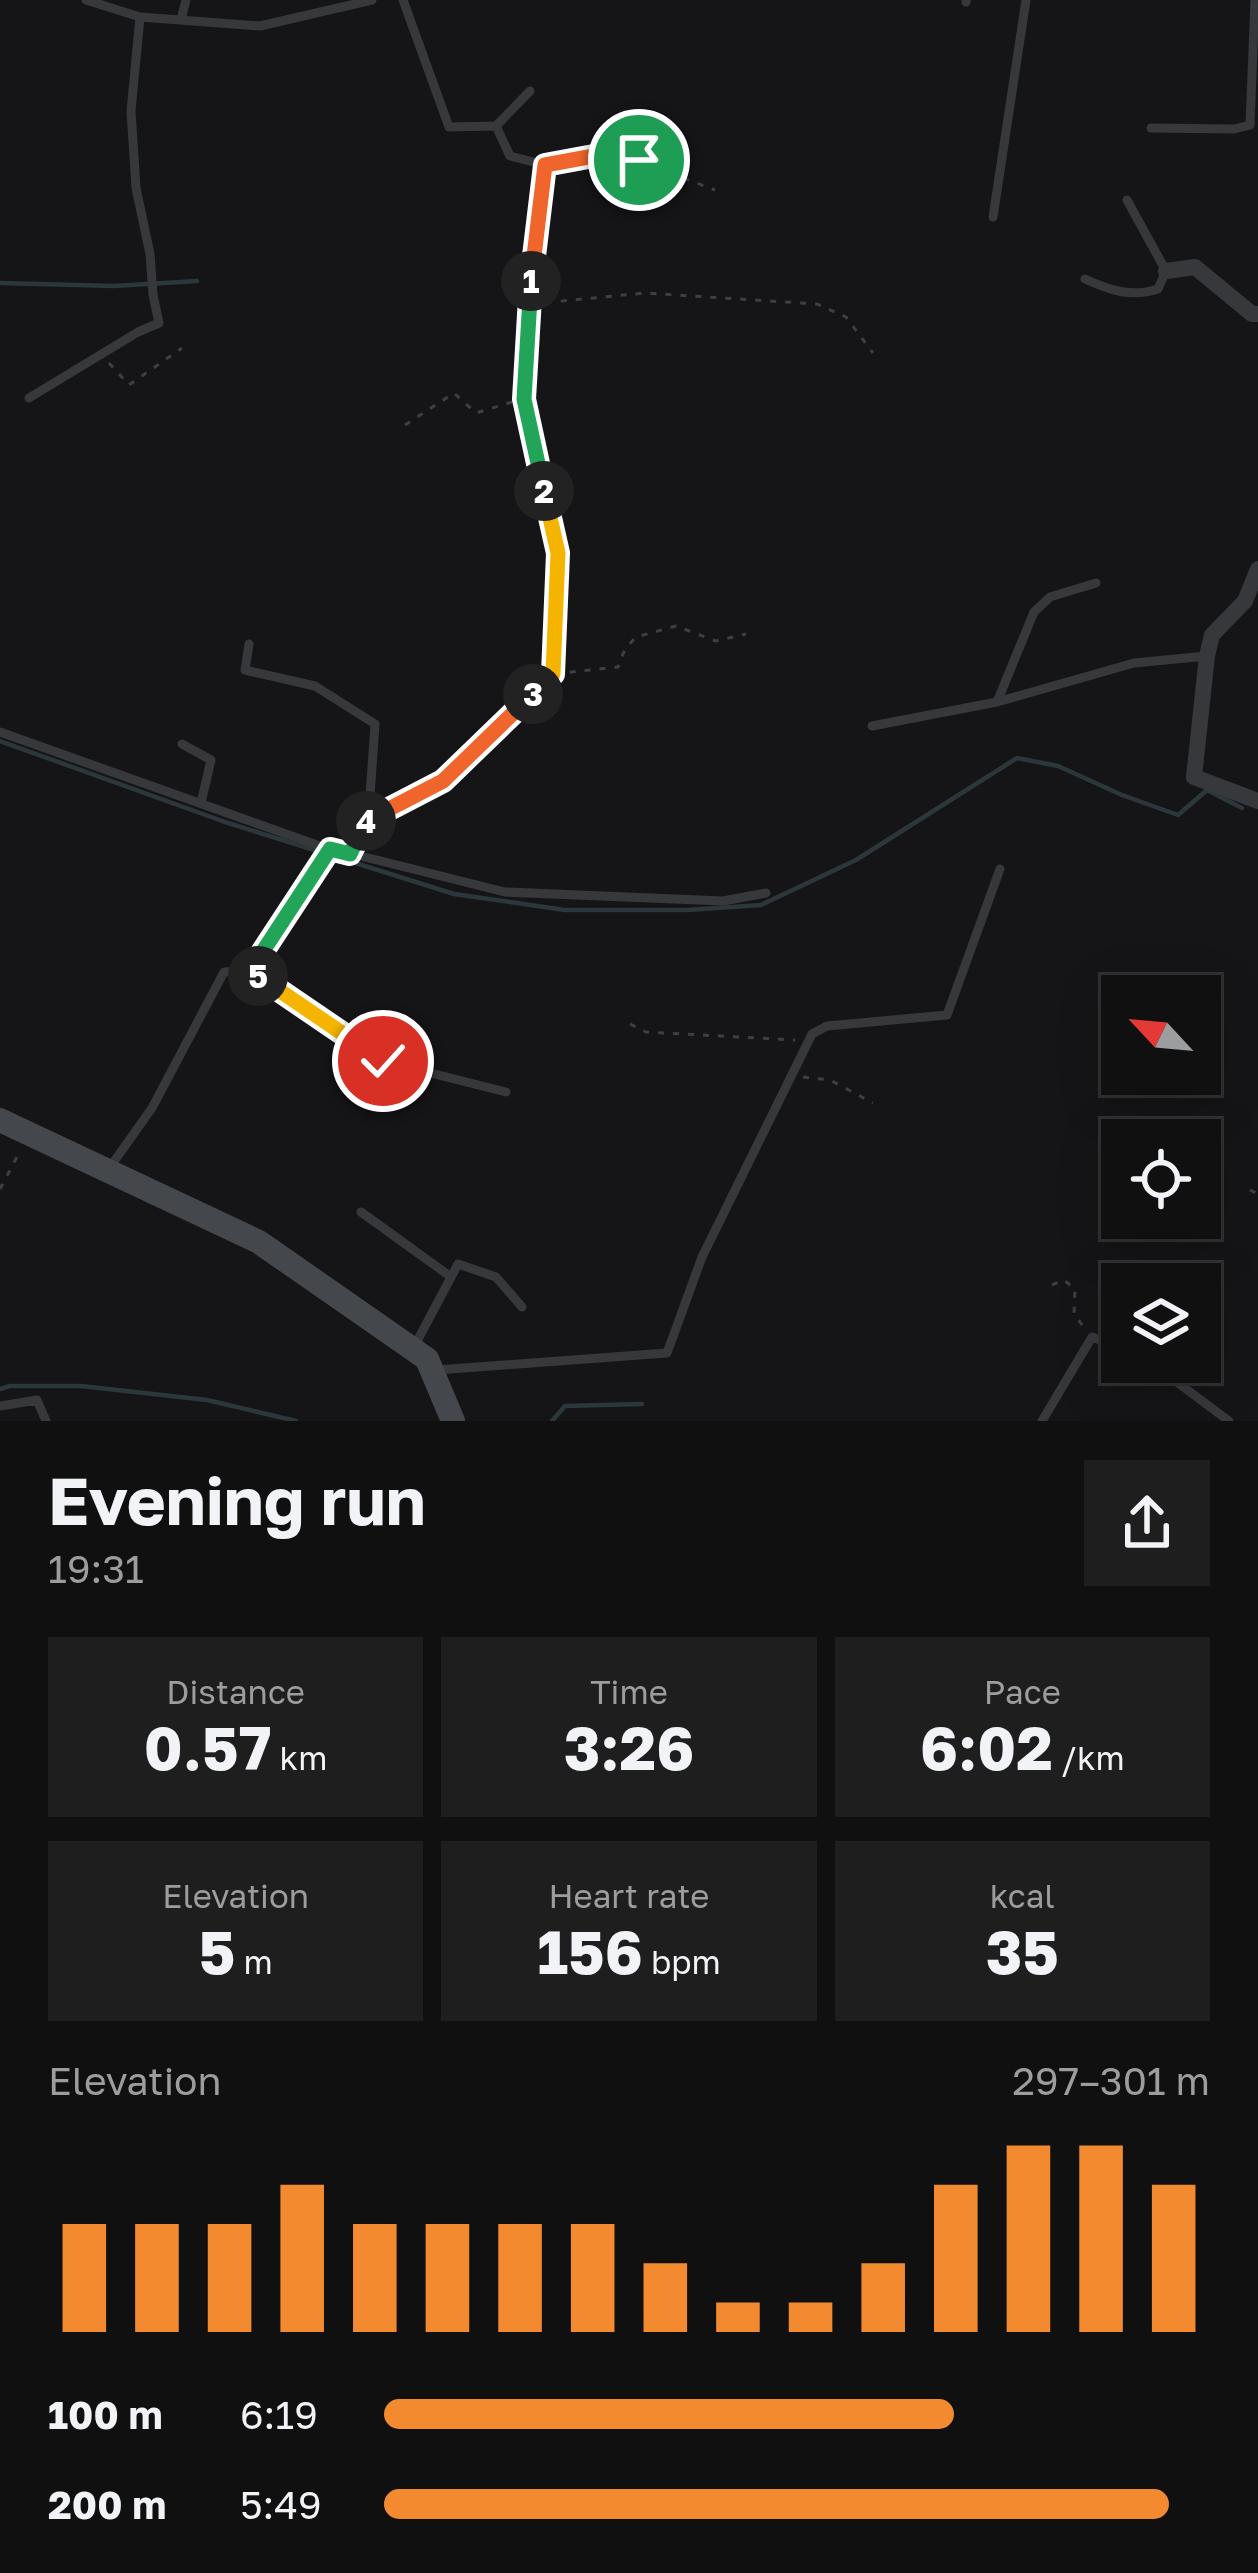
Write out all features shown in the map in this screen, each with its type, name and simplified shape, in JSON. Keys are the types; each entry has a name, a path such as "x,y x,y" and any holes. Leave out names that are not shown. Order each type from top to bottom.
{"street":[{"path":"1166,271 1195,266 1252,314 1258,314"},
{"path":"1258,568 1245,601 1212,635 1194,777 1258,801"},
{"path":"0,1120 259,1242 427,1359 453,1421"}],"lane":[{"path":"86,0 140,17 260,26 372,0"},
{"path":"181,20 186,0"},
{"path":"403,0 449,127 496,126 530,91"},
{"path":"993,217 1026,0"},
{"path":"1150,128 1250,125 1255,0"},
{"path":"29,398 159,323 136,188 131,111 140,17"},
{"path":"496,126 510,156 545,165"},
{"path":"1085,278 1110,290 1141,294 1157,289 1166,271 1127,200"},
{"path":"997,702 1034,612 1050,597 1096,583"},
{"path":"249,644 245,670 315,686 375,724 369,810 350,854"},
{"path":"872,727 997,702 1134,663 1207,656"},
{"path":"0,731 330,849 505,892 723,901 766,892"},
{"path":"182,744 212,760 201,802"},
{"path":"250,971 330,849"},
{"path":"432,1370 667,1353 702,1257 812,1034 827,1026 947,1015 1000,869"},
{"path":"108,1170 152,1108 224,972 250,971 383,1061 506,1092"},
{"path":"362,1212 451,1277"},
{"path":"413,1349 458,1264 496,1277 522,1307"},
{"path":"1042,1421 1092,1337 1101,1340"},
{"path":"1178,1383 1229,1421"},
{"path":"0,1406 38,1400 46,1421"}],"path":[{"path":"553,674 558,553 524,399 528,304 545,165 610,153 715,190"},
{"path":"528,304 645,293 817,304 846,317 873,352"},
{"path":"102,356 129,385 182,347"},
{"path":"405,425 454,393 476,413 524,399"},
{"path":"364,822 443,781 553,674 618,667 636,637 676,626 716,641 746,634"},
{"path":"630,1024 646,1032 808,1041"},
{"path":"791,1076 830,1080 873,1103"},
{"path":"0,1189 29,1133"},
{"path":"1250,1190 1258,1194"},
{"path":"1052,1285 1064,1280 1075,1289 1074,1315 1092,1337"}],"waterway":[{"path":"0,283 114,286 197,281"},
{"path":"0,741 225,822 454,894 565,910 761,905 856,860 1017,758 1058,766 1178,815 1207,790 1242,808"},
{"path":"0,1389 81,1386 207,1400 296,1421"},
{"path":"552,1421 565,1406 642,1404"}],"route":[{"path":"383,1061 250,971 330,849 350,854 364,822 443,781 553,674 558,553 524,399 528,304 545,165 610,153 639,160"}]}
